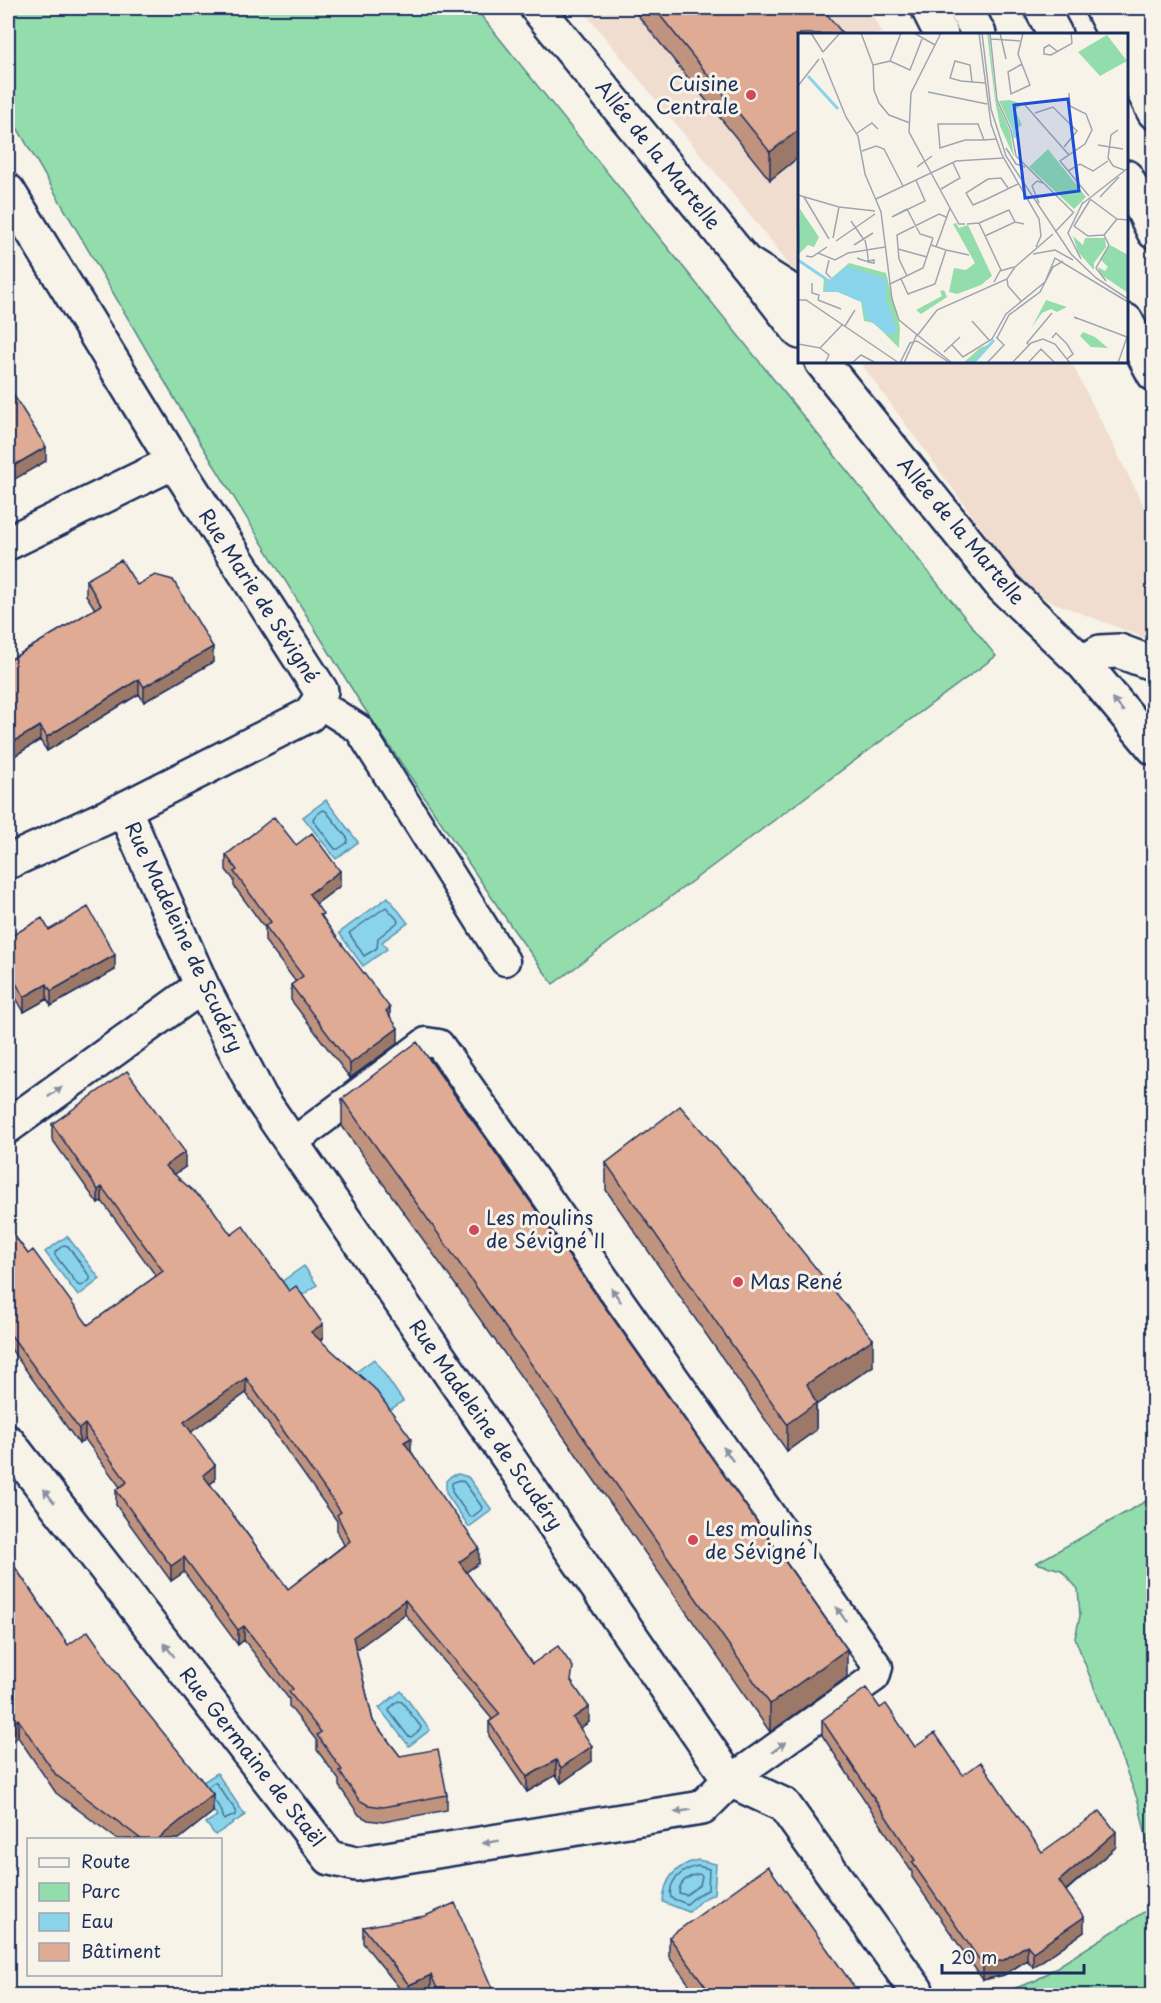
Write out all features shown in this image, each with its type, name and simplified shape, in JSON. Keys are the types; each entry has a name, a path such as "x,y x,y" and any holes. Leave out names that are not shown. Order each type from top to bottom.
{"street":[{"name":"Allée de la Martelle","path":"537,8 798,329"},
{"path":"928,8 940,33"},
{"path":"965,8 978,33"},
{"path":"1041,8 1054,33"},
{"path":"1102,8 1114,33"},
{"path":"1127,8 1154,55"},
{"path":"1128,61 1154,112"},
{"path":"1128,181 1154,232"},
{"name":"Rue Marie de Sévigné","path":"8,191 174,462 321,691 318,703 309,715 124,809 8,862"},
{"path":"745,262 798,296"},
{"path":"1128,325 1154,374"},
{"name":"Allée de la Martelle","path":"823,363 1003,587 1083,663 1154,748"},
{"path":"8,543 174,462"},
{"path":"1083,663 1100,652 1119,651 1154,664"},
{"name":"Rue Madeleine de Scudéry","path":"124,809 202,986 260,1097 730,1780"},
{"path":"8,1126 202,986"},
{"name":"Rue Germaine de Staël","path":"8,1442 330,1858 356,1864 702,1808 730,1780"},
{"path":"730,1780 784,1805 916,1990"}],"lane":[{"path":"318,703 359,729 505,961"},
{"path":"292,1143 426,1042 439,1044 878,1667 875,1677 730,1780"}],"shaded area":[{"path":"581,8 868,8 882,33 798,33 798,278 776,247"},
{"path":"861,363 1072,363 1153,524 1153,638 1150,640 1029,593"}],"green space":[{"path":"8,8 475,8 996,656 553,984 513,929 360,702 201,444 8,112"},
{"path":"1153,1497 1153,1867 1138,1801 1075,1638 1080,1616 1078,1589 1061,1570 1036,1563"},
{"path":"1153,1906 1153,1995 995,1995 1035,1981"}],"water":[{"path":"326,800 358,842 336,859 303,817"},
{"path":"388,897 408,923 382,942 387,949 363,966 339,933"},
{"path":"67,1236 100,1279 78,1296 45,1252"},
{"path":"304,1266 317,1285 277,1313 264,1294"},
{"path":"374,1359 403,1401 384,1414 348,1378"},
{"path":"458,1474 468,1477 492,1510 469,1527 446,1493 446,1481"},
{"path":"401,1691 430,1730 409,1746 379,1708"},
{"path":"217,1773 245,1815 215,1835 206,1823 217,1816 197,1786"},
{"path":"698,1860 716,1864 714,1894 701,1900 689,1912 663,1902 666,1886 673,1874 683,1865"}],"building":[{"name":"Cuisine Centrale","path":"654,8 822,8 842,33 798,33 798,131 770,152"},
{"path":"8,386 46,447 8,469"},
{"path":"121,560 137,585 155,575 173,580 213,647 144,687 139,679 47,737 40,726 8,745 8,661 101,605 86,580"},
{"path":"274,817 296,845 312,833 340,871 309,894 323,914 320,915 390,1008 386,1011 398,1028 350,1064 291,985 303,976 265,926 271,922 234,872 237,870 226,855"},
{"path":"88,907 115,955 51,991 47,984 24,997 8,969 8,938 42,918 49,930"},
{"path":"417,1042 847,1649 770,1704 342,1099"},
{"path":"127,1071 185,1152 165,1166 212,1208 231,1235 243,1226 289,1291 296,1286 323,1324 311,1332 374,1388 411,1438 404,1442 479,1548 459,1562 532,1664 558,1646 573,1667 571,1681 589,1707 573,1718 592,1746 561,1768 556,1760 527,1777 489,1722 500,1714 405,1600 353,1637 373,1721 400,1756 438,1749 447,1795 383,1807 368,1805 359,1800 339,1771 342,1770 317,1735 321,1732 289,1692 293,1689 244,1626 238,1630 184,1557 171,1566 116,1490 127,1482 85,1424 79,1429 8,1331 8,1227 28,1254 33,1250 88,1325 163,1271 102,1187 98,1190 52,1124","holes":["246,1378 341,1512 337,1515 350,1541 288,1589 203,1475 215,1465 184,1422"]},
{"name":"Mas René","path":"680,1106 749,1185 873,1339 807,1384 816,1403 787,1424 606,1163"},
{"path":"8,1557 68,1645 88,1631 132,1694 213,1794 159,1838 140,1838 56,1775 18,1719 8,1727"},
{"path":"866,1688 880,1708 886,1704 915,1747 935,1733 963,1775 981,1762 1042,1852 1100,1811 1116,1832 1059,1881 1084,1917 1033,1952 1027,1945 1004,1960 983,1965 912,1862 915,1860 822,1720"},
{"path":"768,1866 860,1995 712,1995 669,1937"},
{"path":"455,1903 495,1995 440,1995 431,1975 409,1985 363,1927 425,1916"}],"place":[{"name":"Cuisine Centrale","path":"751,95"},
{"name":"Les moulins de Sévigné II","path":"474,1230"},
{"name":"Mas René","path":"738,1282"},
{"name":"Les moulins de Sévigné I","path":"693,1540"}]}
